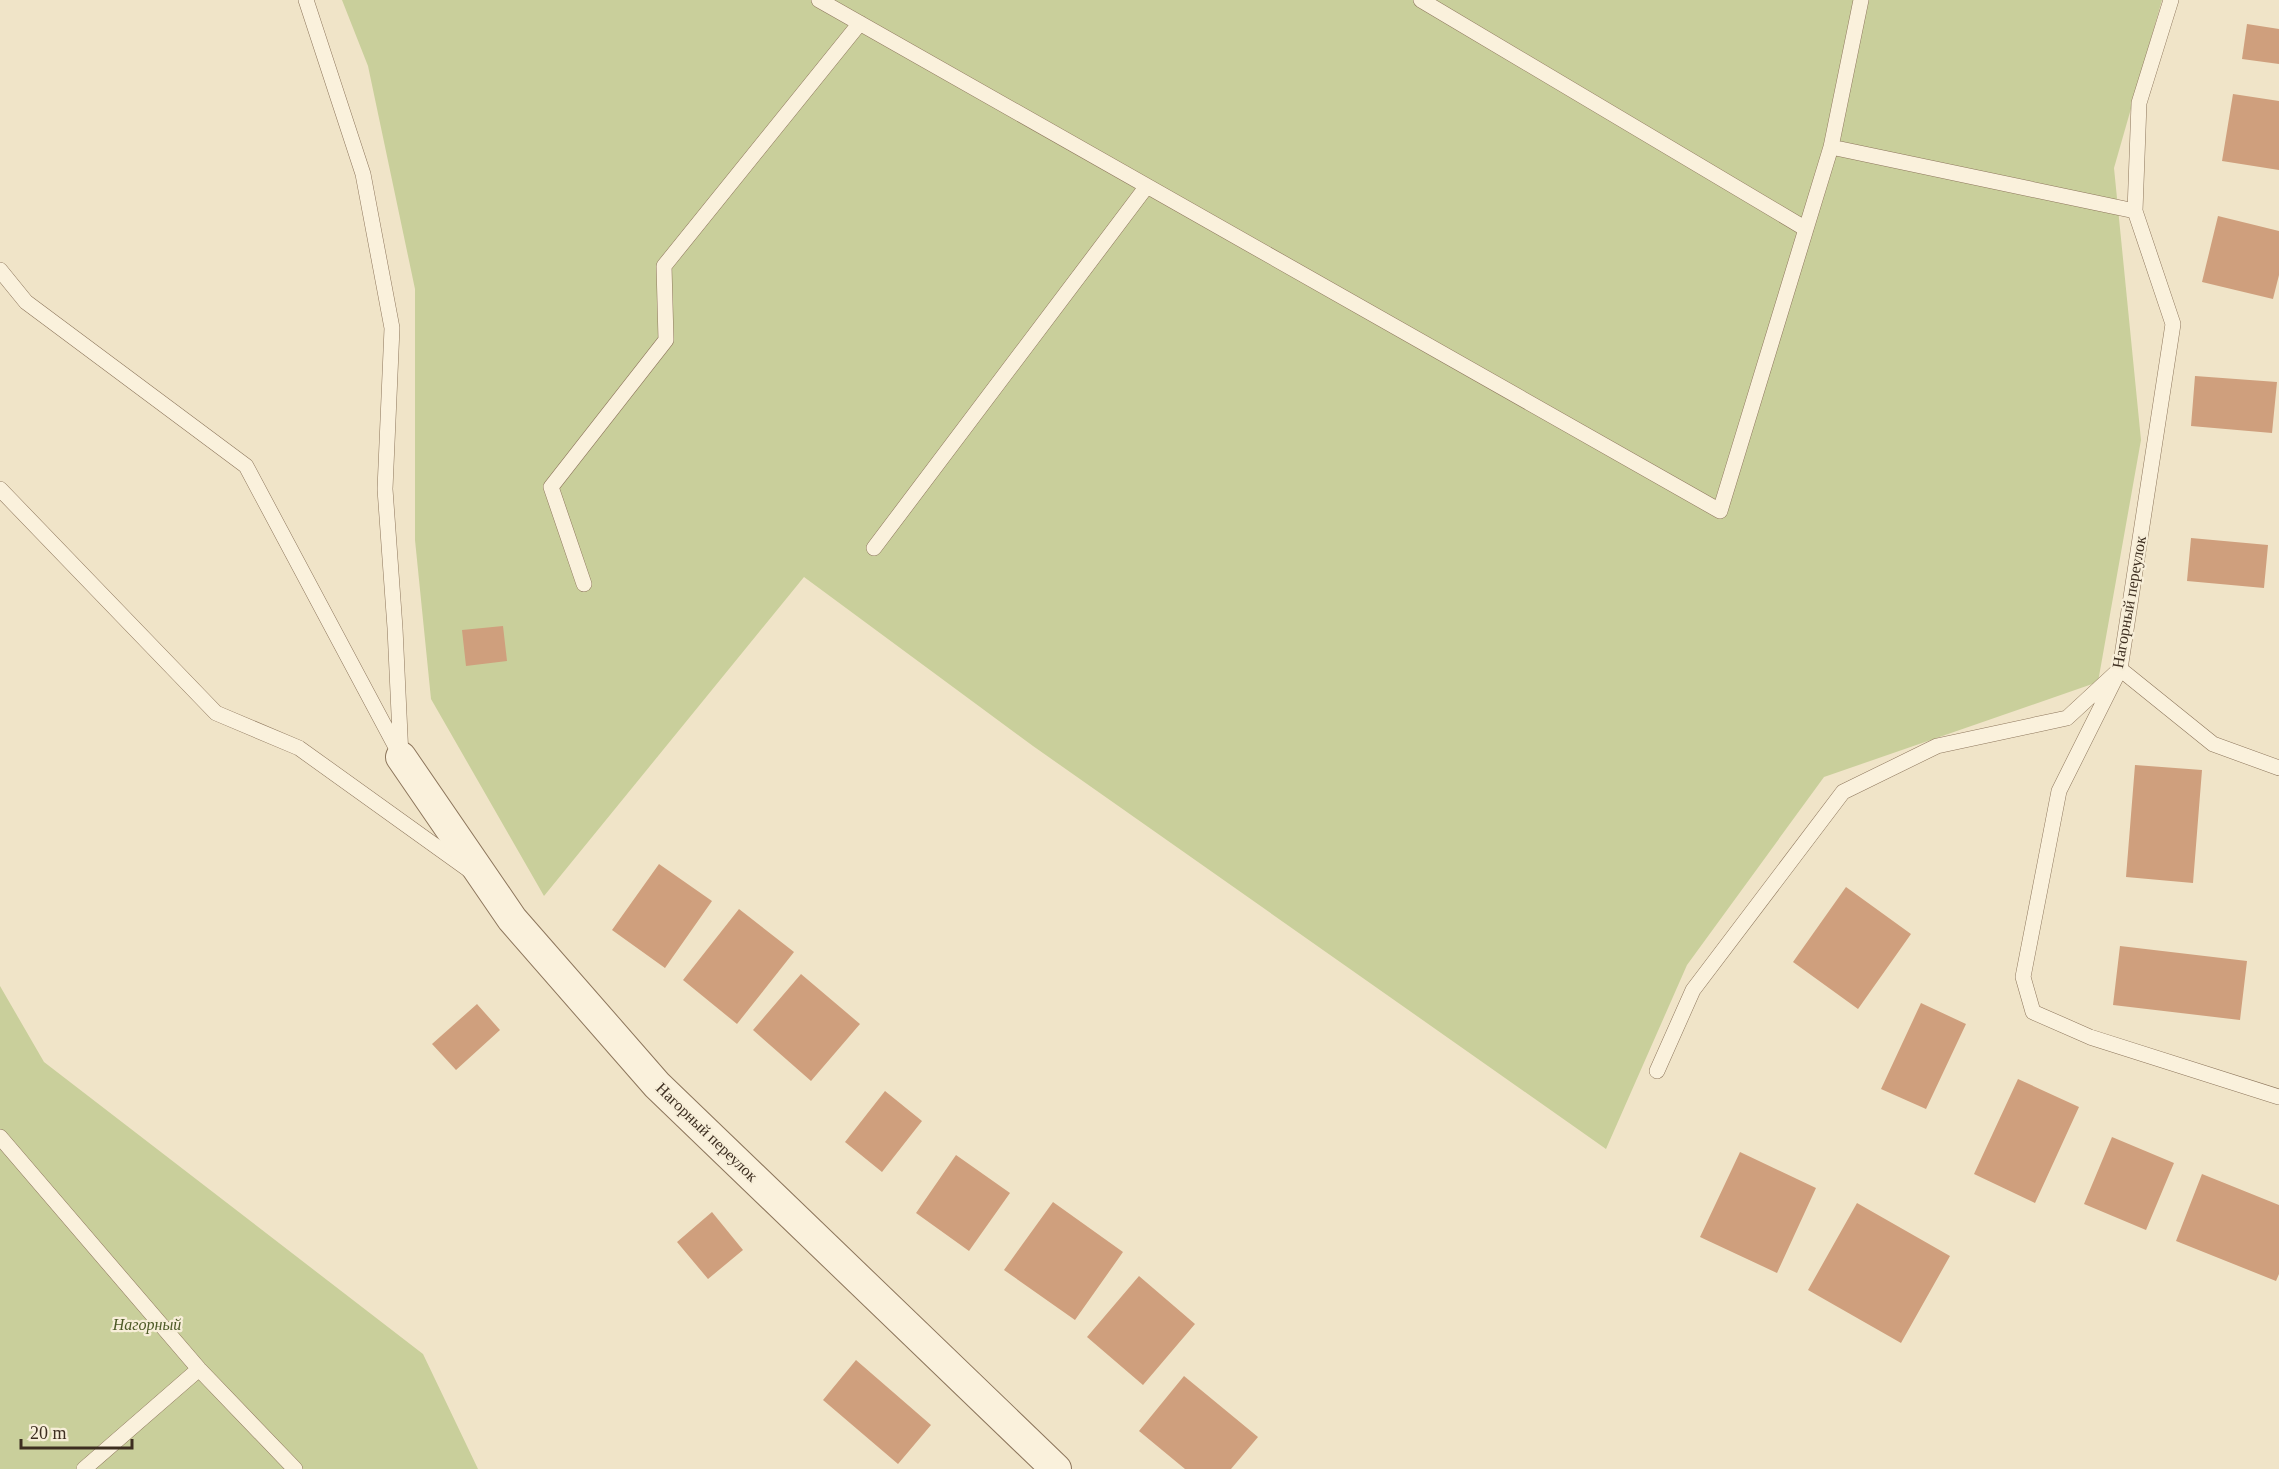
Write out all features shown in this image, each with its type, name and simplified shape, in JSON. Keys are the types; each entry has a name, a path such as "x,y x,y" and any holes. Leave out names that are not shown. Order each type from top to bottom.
{"street":[{"name":"Нагорный переулок","path":"403,760 512,919 657,1085 1056,1469"}],"lane":[{"path":"306,0 363,174 392,328 386,489 403,760"},
{"path":"819,0 1720,511 1831,147 1861,0"},
{"path":"1421,0 1806,229"},
{"name":"Нагорный переулок","path":"2171,0 2139,103 2135,211 2173,324 2120,669 2059,791 2023,977 2033,1012 2090,1037 2279,1097"},
{"path":"584,584 551,487 666,340 664,266 860,23"},
{"path":"1831,147 2135,211"},
{"path":"874,548 1147,186"},
{"path":"0,270 26,302 246,466 403,760"},
{"path":"0,489 216,714 299,748 469,870"},
{"path":"1657,1071 1693,990 1842,792 1937,746 2067,718 2120,669 2213,744 2279,768"},
{"path":"0,1137 199,1369 295,1469"},
{"path":"84,1469 199,1369"}],"green space":[{"path":"342,0 2162,0 2114,168 2141,440 2098,682 1824,777 1687,965 1606,1149 1033,746 804,577 544,896 431,699 415,540 415,289 368,66"},
{"name":"Нагорный","path":"0,986 44,1062 423,1354 478,1469 0,1469"}],"building":[{"path":"2247,24 2279,29 2279,64 2242,59"},
{"path":"2233,94 2279,101 2279,170 2222,161"},
{"path":"2218,216 2279,231 2279,275 2273,299 2202,282"},
{"path":"2195,376 2277,382 2272,433 2191,426"},
{"path":"2191,538 2268,545 2264,588 2187,581"},
{"path":"503,626 507,661 466,666 462,630"},
{"path":"2135,765 2202,770 2193,883 2126,877"},
{"path":"659,864 712,901 665,968 612,930"},
{"path":"1846,887 1911,934 1858,1009 1793,962"},
{"path":"739,909 794,952 737,1024 683,980"},
{"path":"2120,946 2247,961 2240,1020 2113,1005"},
{"path":"801,974 860,1024 811,1081 753,1030"},
{"path":"1921,1003 1966,1024 1926,1109 1881,1089"},
{"path":"477,1004 500,1030 456,1070 432,1044"},
{"path":"2018,1079 2079,1107 2035,1203 1974,1174"},
{"path":"885,1091 922,1121 882,1172 845,1142"},
{"path":"2112,1137 2174,1163 2146,1230 2084,1204"},
{"path":"1740,1152 1816,1188 1777,1273 1700,1237"},
{"path":"956,1155 1010,1193 969,1251 916,1213"},
{"path":"2202,1174 2279,1205 2279,1274 2276,1281 2176,1241"},
{"path":"1053,1202 1123,1252 1075,1320 1004,1270"},
{"path":"1857,1203 1950,1256 1901,1343 1808,1290"},
{"path":"712,1212 743,1250 708,1279 677,1242"},
{"path":"1139,1276 1195,1324 1143,1385 1087,1337"},
{"path":"856,1360 931,1425 898,1464 823,1400"},
{"path":"1184,1376 1258,1437 1231,1469 1185,1469 1139,1431"}]}
